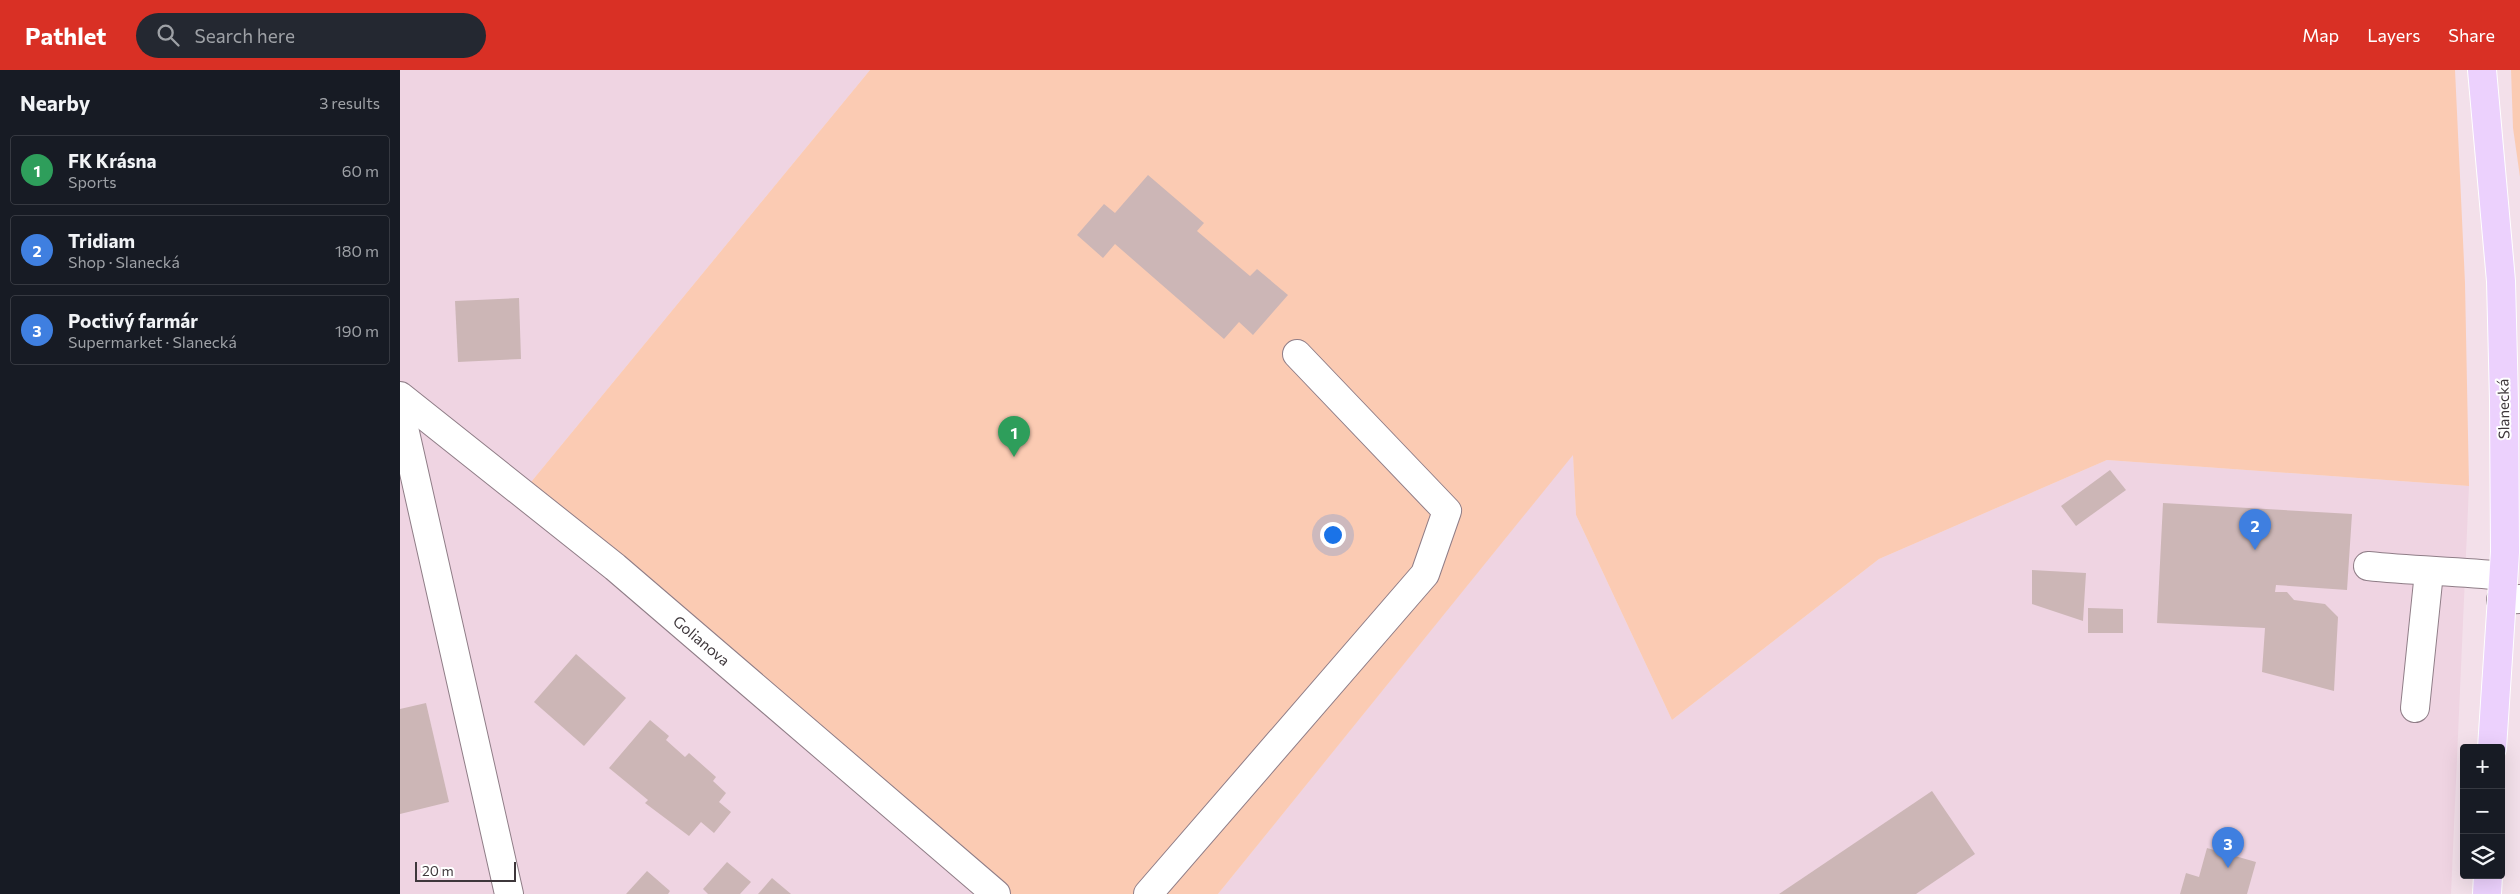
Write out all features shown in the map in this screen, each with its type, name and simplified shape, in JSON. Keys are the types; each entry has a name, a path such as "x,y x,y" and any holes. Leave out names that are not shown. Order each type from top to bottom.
{"main road":[{"name":"Slanecká","path":"2482,70 2501,281 2508,592 2492,744"},
{"path":"2487,894 2488,879"}],"street":[{"path":"1148,894 1425,574 1447,511 1297,354"},
{"name":"Golianova","path":"400,396 615,567 996,894"},
{"path":"400,410 509,894"},
{"path":"2368,566 2429,572 2453,570 2508,592"},
{"path":"2415,708 2429,572"}],"shaded area":[{"path":"400,70 870,70 522,493 996,894 400,894"},
{"path":"870,70 2455,70 2465,283 2469,486 2107,460 1879,559 1672,720 1576,515 1573,455 1218,894 996,894 522,493"},
{"path":"2511,70 2520,70 2520,177 2513,128"},
{"path":"1573,454 1576,515 1672,720 1879,559 2107,460 2469,486 2451,894 1218,894"}],"building":[{"path":"1148,175 1204,223 1197,231 1250,276 1257,269 1288,295 1253,335 1239,322 1224,339 1115,244 1103,258 1077,235 1104,204 1115,213"},
{"path":"519,298 521,359 458,362 455,301"},
{"path":"2110,470 2126,490 2076,526 2061,506"},
{"path":"2163,503 2352,514 2347,590 2276,585 2275,592 2287,592 2294,600 2325,604 2338,617 2334,691 2262,672 2265,628 2157,623"},
{"path":"2032,570 2086,573 2083,621 2032,604"},
{"path":"2088,608 2123,609 2123,633 2088,633"},
{"path":"576,654 626,698 584,746 534,702"},
{"path":"426,703 449,802 400,814 400,709"},
{"path":"650,720 669,736 666,740 685,757 689,753 716,777 713,781 726,793 719,802 731,812 714,833 701,822 689,836 645,803 648,800 609,768"},
{"path":"1932,791 1975,854 1916,894 1779,894"},
{"path":"2207,848 2256,862 2247,894 2180,894 2186,873 2199,877"},
{"path":"727,862 751,882 740,894 708,894 703,889"},
{"path":"647,871 670,891 668,894 626,894"},
{"path":"772,878 791,894 758,894"}],"place":[{"name":"FK Krásna","path":"1014,457"},
{"name":"Tridiam","path":"2255,550"},
{"name":"Poctivý farmár","path":"2228,868"}]}
